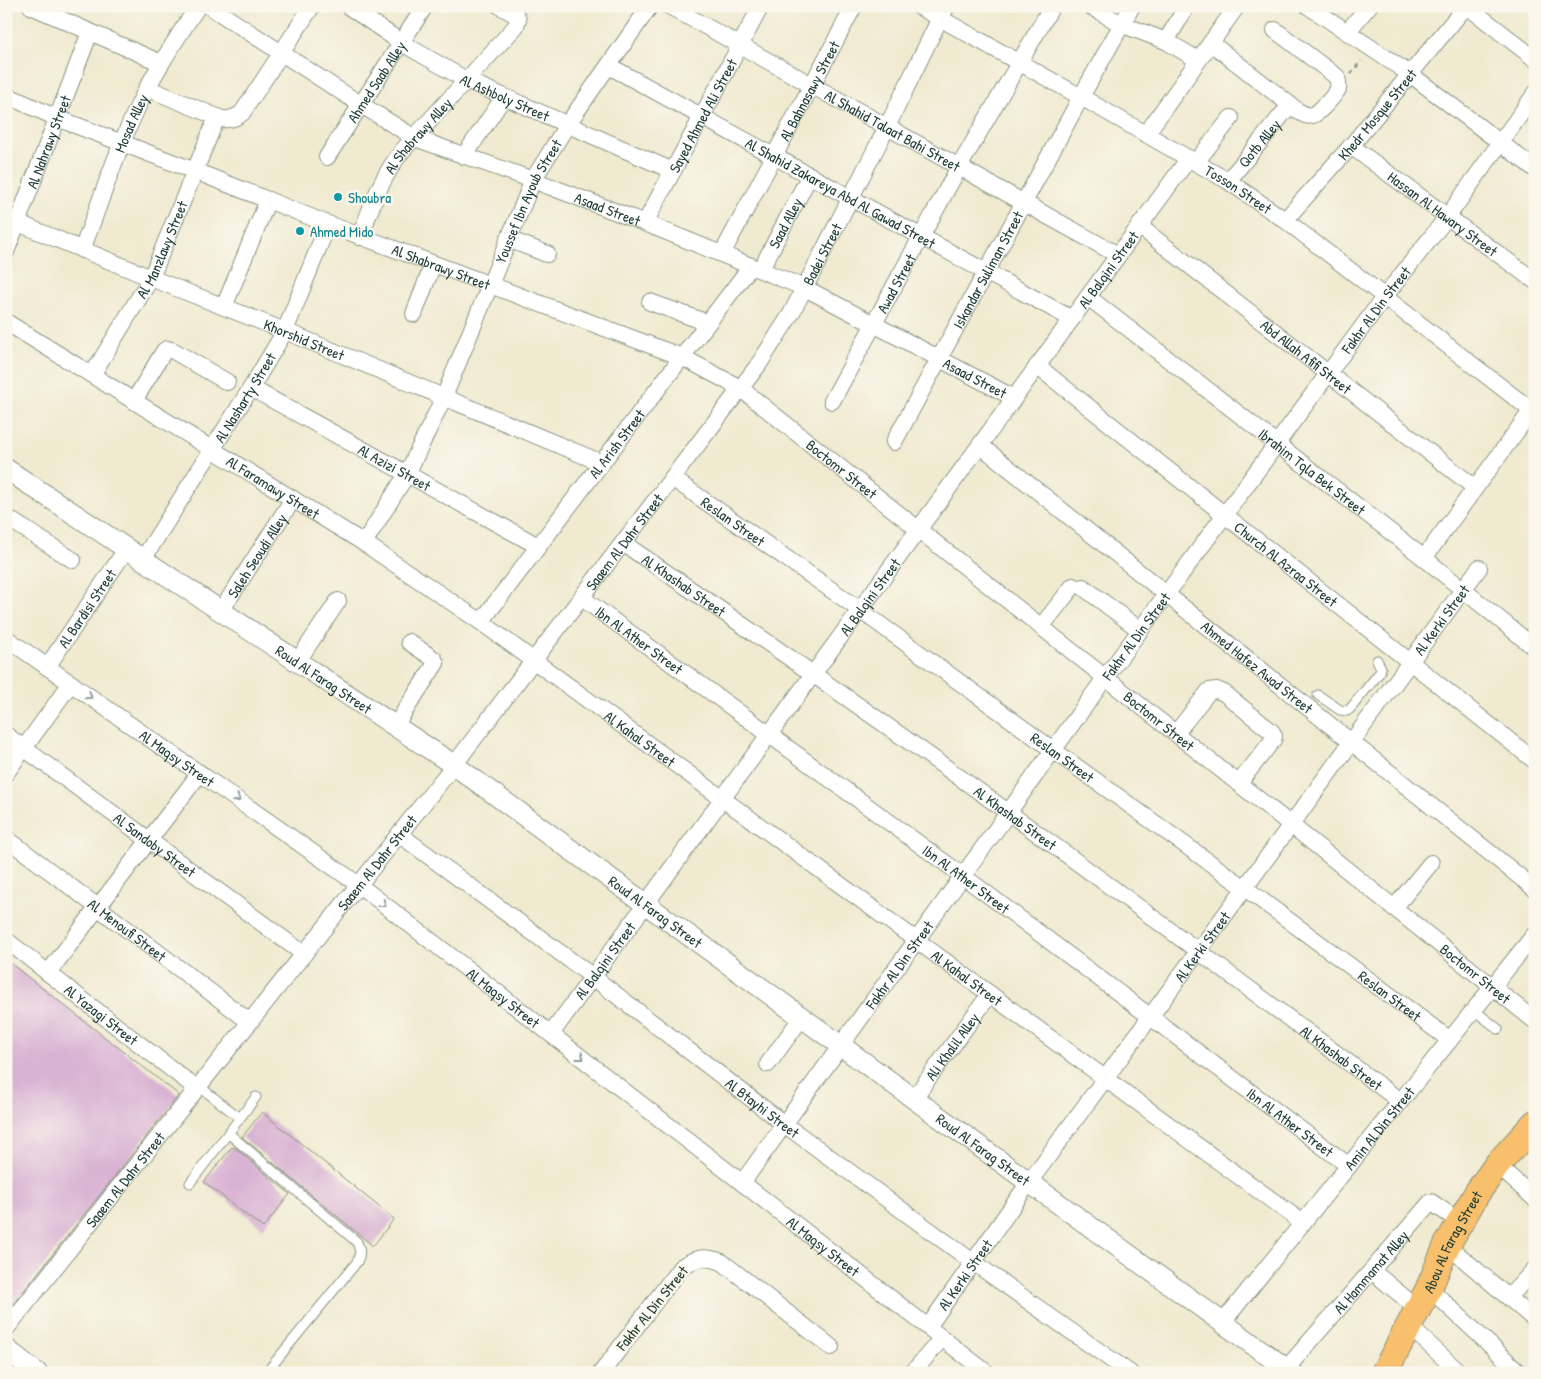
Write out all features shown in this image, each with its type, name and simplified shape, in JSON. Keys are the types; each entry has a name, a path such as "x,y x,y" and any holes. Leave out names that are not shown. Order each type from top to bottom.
{"main road":[{"name":"Abou Al Farag Street","path":"1384,1373 1419,1307 1447,1245 1460,1222 1497,1165 1535,1123"}],"street":[{"path":"31,6 161,63"},
{"name":"Mosad Alley","path":"82,250 122,143 147,88 198,6"},
{"name":"Asaad Street","path":"209,6 415,138 533,180 645,223 805,288 1014,398"},
{"path":"147,88 217,117 233,119 242,113 312,6"},
{"name":"Al Ashboly Street","path":"348,6 402,43 466,80 673,171"},
{"name":"Ahmed Saab Alley","path":"327,157 425,6"},
{"name":"Al Shabrawy Alley","path":"360,237 381,182 402,151 516,26 518,19 516,15 500,6"},
{"name":"Youssef Ibn Ayoub Street","path":"364,544 407,474 444,397 533,180 567,124 650,6"},
{"name":"Al Shahid Talaat Bahi Street","path":"669,6 1118,255"},
{"name":"Sayed Ahmed Ali Street","path":"645,223 761,6"},
{"name":"Al Bahnasawy Street","path":"722,254 854,6"},
{"name":"Tosson Street","path":"918,6 943,12 1020,62 1228,181 1285,220 1533,408"},
{"name":"Awad Street","path":"832,401 959,167 1052,6"},
{"path":"1090,6 1121,24 1166,40 1198,60"},
{"name":"Iskandar Suliman Street","path":"894,442 1081,96 1132,6"},
{"path":"1166,40 1187,6"},
{"path":"1146,134 1237,6"},
{"path":"1308,6 1410,74 1535,169"},
{"path":"1347,32 1369,6"},
{"path":"1467,6 1535,59"},
{"name":"Khedr Mosque Street","path":"1285,220 1350,146 1467,6"},
{"name":"Badei Street","path":"740,388 776,340 805,288 943,12"},
{"path":"1211,43 1290,105 1305,115 1314,115 1337,90 1339,84 1337,77 1275,30"},
{"name":"Al Nahrawy Street","path":"6,252 12,220 57,118 90,32"},
{"name":"Al Shahid Zakareya Abd Al Gawad Street","path":"609,66 1072,319"},
{"name":"Fakhr Al Din Street","path":"742,1183 1105,678 1385,296 1448,216 1535,94"},
{"name":"Al Shabrawy Street","path":"6,95 57,118 360,237 682,357"},
{"path":"464,156 504,97"},
{"name":"Qotb Alley","path":"1228,181 1290,105"},
{"name":"Al Manzlawy Street","path":"92,375 151,278 217,117"},
{"name":"Al Balqini Street","path":"551,1034 1139,226 1192,160 1231,118"},
{"name":"Hassan Al Hawary Street","path":"1350,146 1535,281"},
{"name":"Saad Alley","path":"756,268 810,176"},
{"path":"224,307 268,200"},
{"name":"Khorshid Street","path":"12,220 602,463"},
{"name":"Al Nasharty Street","path":"143,559 213,450 285,331 328,224"},
{"name":"Abd Allah Afifi Street","path":"1139,226 1474,488"},
{"path":"508,239 547,254"},
{"path":"414,314 433,264"},
{"name":"Al Arish Street","path":"481,622 708,323 756,268"},
{"name":"Ibrahim Tqla Bek Street","path":"1088,297 1424,558 1535,648"},
{"path":"650,302 708,323"},
{"name":"Al Faramawy Street","path":"6,322 364,544 481,622 534,661"},
{"path":"134,401 167,349 172,350 227,382"},
{"name":"Boctomr Street","path":"682,357 740,388 1535,1021"},
{"name":"Church Al Azraa Street","path":"1037,366 1535,761"},
{"name":"Al Azizi Street","path":"251,388 538,546"},
{"name":"Saaem Al Dahr Street","path":"6,1329 454,765 740,388"},
{"path":"1424,558 1533,408"},
{"name":"Ahmed Hafez Awad Street","path":"980,445 1535,889"},
{"name":"Roud Al Farag Street","path":"6,470 454,765 1030,1181 1223,1322 1284,1370"},
{"name":"Reslan Street","path":"672,478 860,610 1245,888 1450,1040"},
{"name":"Saleh Seoudi Alley","path":"221,611 293,499"},
{"path":"6,517 73,560"},
{"name":"Al Khashab Street","path":"623,543 814,674 1008,812 1400,1101"},
{"name":"Al Bardisi Street","path":"47,667 126,548"},
{"name":"Al Kerki Street","path":"928,1327 1030,1181 1479,568"},
{"path":"1040,627 1078,586 1140,630"},
{"name":"Ibn Al Ather Street","path":"582,598 963,876 1348,1166"},
{"path":"298,662 338,601"},
{"name":"Al Maqsy Street","path":"6,638 359,885 987,1373"},
{"path":"394,726 436,663 434,659 410,642"},
{"name":"Al Kahal Street","path":"534,661 1303,1223"},
{"path":"6,773 71,683"},
{"path":"1176,734 1209,691 1217,690 1224,693 1272,732 1274,736 1273,740 1239,784"},
{"name":"Al Sandoby Street","path":"6,735 304,954"},
{"path":"48,973 200,773"},
{"name":"Al Btayhi Street","path":"399,834 593,977 784,1124 973,1262 1130,1373"},
{"name":"Al Menoufi Street","path":"6,838 250,1022"},
{"path":"1394,908 1431,863"},
{"name":"Amin Al Din Street","path":"1223,1322 1535,934"},
{"name":"Al Yazagi Street","path":"6,940 198,1088"},
{"name":"Ali Khalil Alley","path":"914,1098 990,994"},
{"path":"768,1064 802,1017"},
{"path":"1497,1165 1535,1199"},
{"name":"Al Hammamat Alley","path":"1284,1370 1431,1202 1460,1222"},
{"path":"1447,1245 1535,1320"},
{"name":"Fakhr Al Din Street","path":"601,1373 682,1267 694,1259 708,1257 722,1262 831,1347"},
{"path":"1509,1297 1535,1269"},
{"path":"1372,1271 1419,1307 1520,1373"},
{"path":"1419,1307 1460,1373"},
{"path":"914,1371 942,1338"},
{"path":"6,1349 37,1373"}],"lane":[{"path":"1318,695 1340,710 1347,711 1380,672 1381,668 1377,660"},
{"path":"1365,692 1380,704"},
{"path":"1474,1010 1498,1029"},
{"path":"198,1088 240,1118"},
{"path":"190,1183 256,1097"},
{"path":"228,1133 357,1242 360,1249 360,1256 357,1262 269,1369 280,1373"}],"path":[{"path":"1339,84 1349,77 1371,47"}],"building":[{"path":"6,960 179,1095 6,1313"},
{"path":"262,1112 394,1219 373,1246 242,1137"},
{"path":"232,1147 290,1194 263,1228 204,1182"}],"place":[{"name":"Shoubra","path":"338,197"},
{"name":"Ahmed Mido","path":"300,231"}]}
